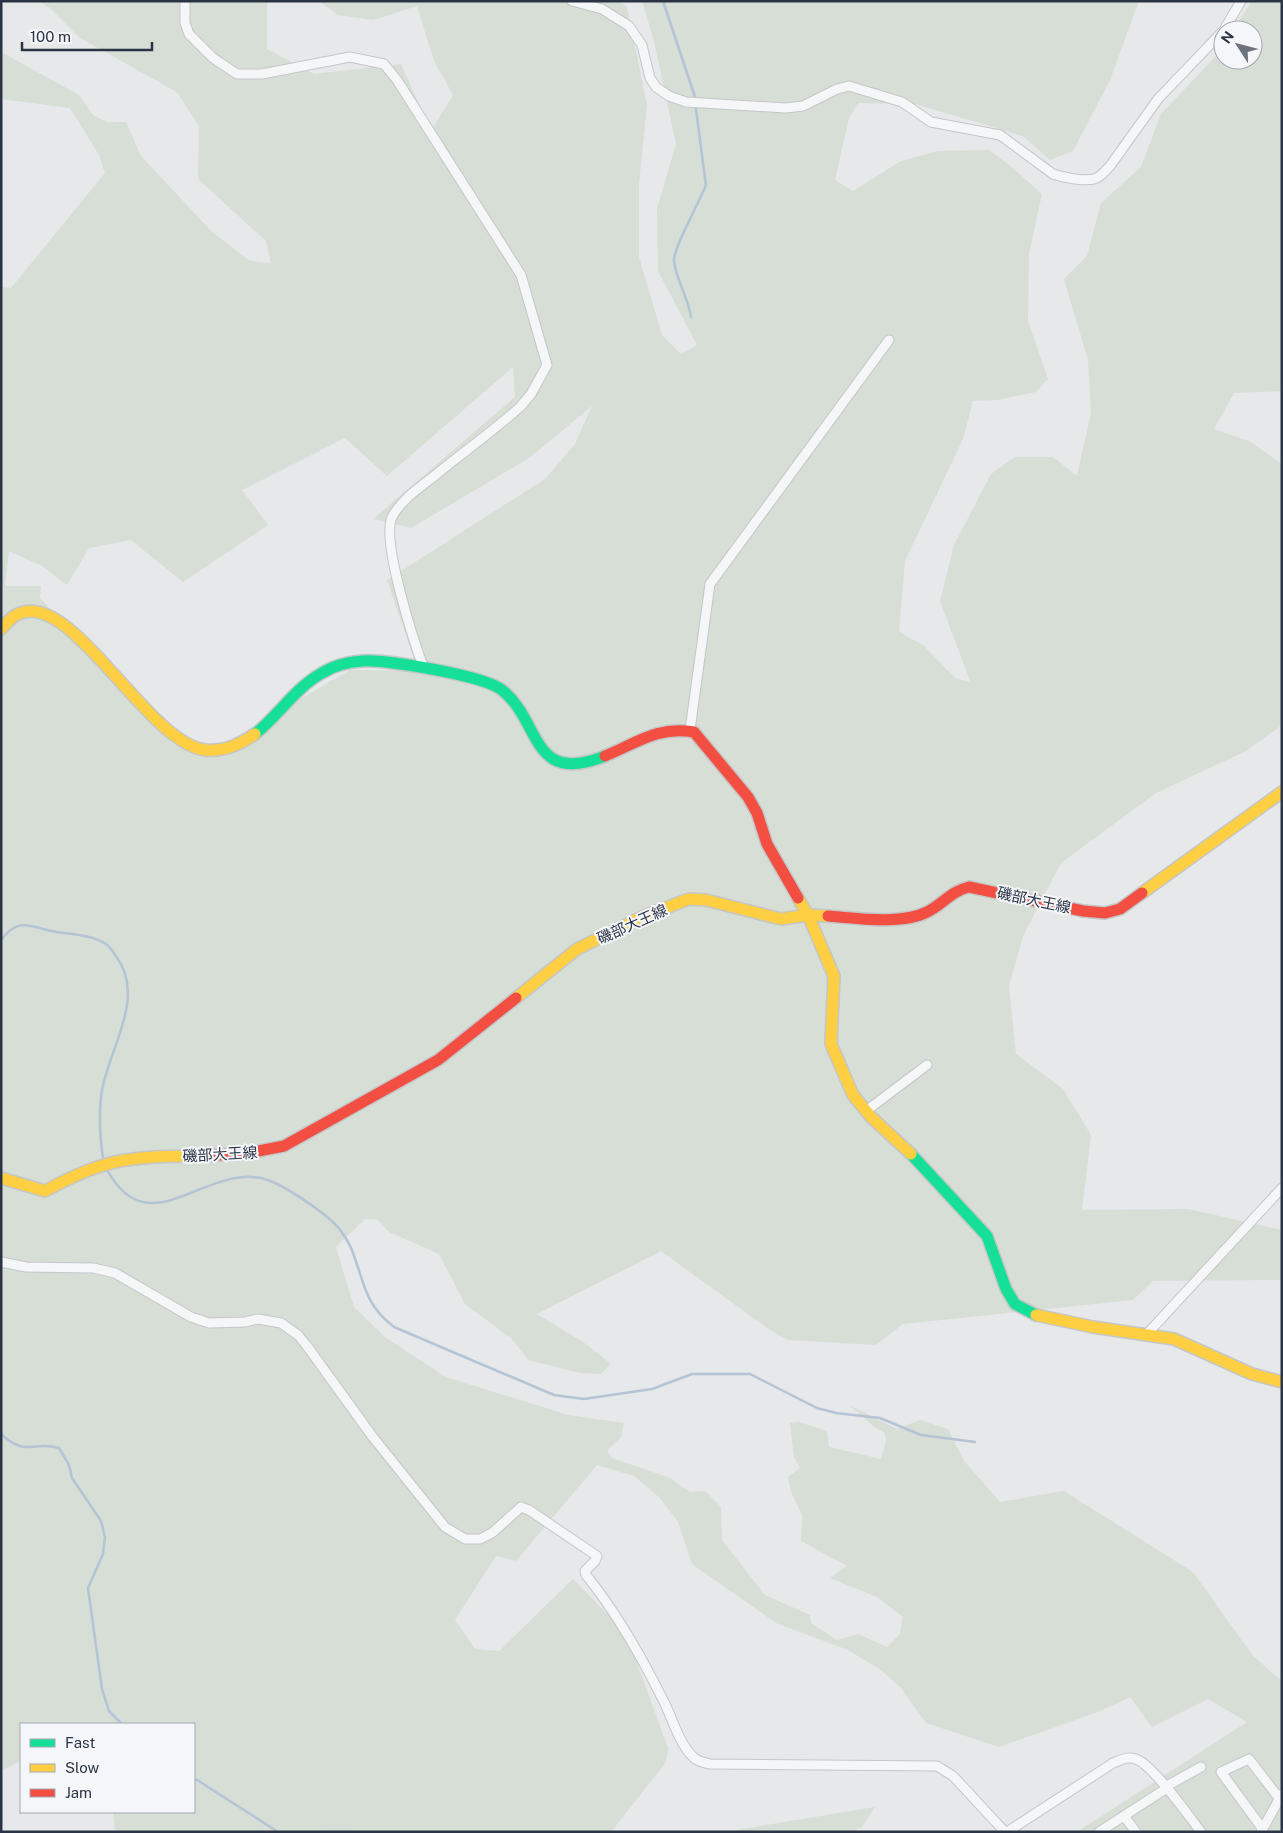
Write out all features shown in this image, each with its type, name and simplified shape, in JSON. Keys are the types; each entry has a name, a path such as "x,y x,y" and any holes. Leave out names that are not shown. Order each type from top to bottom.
{"street":[{"path":"185,1 185,23 189,34 213,58 237,74 262,74 350,57 384,64 397,80 522,275 547,365 531,394 520,407 411,494 393,516 389,526 393,556 411,632 424,669"},
{"path":"572,1 602,9 628,26 642,45 650,78 656,87 669,96 686,102 786,108 803,106 837,89 849,86 902,102 931,122 1000,135 1053,174 1061,177 1094,179 1102,175 1158,98 1213,40"},
{"path":"1229,20 1241,1"},
{"path":"690,730 710,584 888,340"},
{"path":"1,628 14,617 28,612 43,614 60,622 84,641 129,693 172,735 193,748 206,750 237,746 272,720 312,679 338,665 364,661 424,669 481,681 500,688 527,722 540,747 548,756 561,762 581,764 666,729 682,728 694,732 748,797 757,813 767,844 779,868 808,915 834,976 831,1044 853,1095 866,1111 906,1148 987,1236 1006,1289 1015,1304 1031,1314 1174,1339 1252,1374 1282,1382"},
{"name":"磯部大王線","path":"1,1178 45,1191 104,1163 137,1158 257,1153 284,1146 438,1060 577,949 642,917 689,899 706,900 781,920 808,915 889,920 926,912 957,890 969,887 1083,911 1105,913 1120,909 1282,792"},
{"path":"866,1111 927,1065"},
{"path":"1146,1335 1282,1188"},
{"path":"1,1262 26,1267 92,1268 115,1273 199,1321 225,1324 264,1319 274,1320 289,1328 308,1346 372,1436 445,1527 465,1540 480,1539 492,1533 521,1507 597,1556 585,1572 586,1575 605,1598 645,1664 672,1716 682,1741 694,1758 710,1764 937,1766 953,1776 1006,1832 1113,1763 1127,1758 1141,1762 1166,1788 1200,1832"},
{"path":"1249,1759 1281,1796 1261,1830 1221,1772 1249,1759"},
{"path":"1099,1832 1201,1767"},
{"path":"1124,1816 1136,1832"}],"shaded area":[{"path":"39,1 267,1 267,49 314,74 401,64 431,131 453,95 434,61 417,6 373,20 338,15 319,1 620,1 627,7 647,105 639,183 639,257 662,335 681,354 697,345 658,271 657,209 676,144 654,41 642,1 1139,1 1110,80 1073,151 1050,160 1023,136 915,104 858,103 849,118 835,180 853,191 901,161 938,151 989,150 1042,194 1029,254 1028,321 1048,379 1036,392 997,400 973,401 963,439 905,561 899,632 923,645 955,678 971,683 940,601 954,545 991,474 1015,457 1053,457 1077,476 1091,413 1088,360 1064,279 1087,256 1101,203 1141,167 1161,114 1213,59 1213,70 1263,70 1263,20 1240,20 1252,1 1282,1 1282,391 1234,393 1214,429 1249,441 1282,464 1282,725 1246,751 1156,793 1061,863 1023,936 1009,986 1016,1054 1063,1089 1091,1135 1082,1210 1188,1209 1282,1230 1282,1280 1153,1281 1133,1300 903,1324 876,1345 788,1340 767,1328 661,1251 537,1314 586,1344 611,1364 601,1374 580,1373 528,1360 512,1339 465,1304 439,1254 389,1232 377,1219 365,1219 336,1247 354,1307 386,1338 446,1377 568,1415 624,1423 621,1437 607,1451 612,1458 670,1478 690,1492 705,1491 721,1507 722,1540 765,1595 810,1615 811,1623 837,1640 858,1634 887,1647 900,1634 903,1617 877,1597 830,1578 847,1566 801,1541 802,1515 791,1492 788,1477 800,1468 794,1457 790,1423 799,1422 827,1431 829,1447 881,1459 886,1441 885,1433 873,1426 849,1405 897,1429 920,1420 948,1429 964,1461 1000,1502 1064,1491 1193,1572 1253,1656 1282,1681 1282,1832 1077,1832 1247,1722 1208,1699 1152,1727 1130,1697 1098,1712 999,1747 926,1723 901,1688 881,1670 848,1650 776,1623 692,1564 678,1522 660,1498 634,1476 597,1465 516,1561 496,1556 455,1620 475,1649 499,1651 573,1579 626,1633 668,1748 666,1762 611,1832 115,1832 113,1813 195,1813 195,1723 20,1723 20,1762 1,1771 1,287 11,288 105,173 99,155 70,108 1,99 1,52 79,95 93,115 107,122 126,122 141,156 212,232 250,261 271,263 266,241 198,179 199,126 177,92 80,38 50,8","holes":["513,367 515,397 373,519 411,528 529,458 592,406 575,444 545,479 387,580 418,671 350,670 213,750 174,745 40,598 41,586 5,586 9,551 42,566 67,585 89,548 131,540 183,582 268,525 242,490 345,438 387,476"]},
{"path":"875,1807 862,1827 851,1832 724,1832"}],"waterway":[{"path":"663,1 694,94 706,185 682,235 674,261 691,317"},
{"path":"1,940 12,929 22,925 92,938 99,940 109,947 125,973 128,990 127,1008 104,1080 101,1097 100,1128 103,1158"},
{"path":"106,1168 123,1191 141,1202 160,1202 181,1197 223,1181 246,1177 268,1180 275,1183 313,1206 338,1227 352,1249 371,1302 384,1319 394,1327 554,1395 584,1399 652,1389 692,1374 750,1374 817,1408 836,1413 880,1418 921,1435 975,1442"},
{"path":"1,1434 17,1445 24,1447 50,1446 59,1448 69,1465 72,1478 101,1521 105,1537 103,1554 88,1588 102,1689 109,1711 121,1723"},
{"path":"195,1779 278,1832"},
{"path":"328,1832 346,1832"}],"traffic: fast":[{"path":"255,734 312,679 331,668 347,663 374,661 456,674 492,685 502,690 515,703 540,746 550,757 563,763 581,763 605,756"},
{"path":"911,1154 987,1236 1006,1289 1015,1304 1036,1315"}],"traffic: slow":[{"path":"1,629 18,614 39,612 62,624 85,644 158,722 182,741 205,750 218,750 238,744 255,734"},
{"path":"1142,893 1282,792"},
{"path":"798,898 808,915 834,976 831,1044 853,1095 871,1117 911,1154"},
{"path":"516,998 577,949 642,917 689,899 706,900 781,919 808,915 828,916"},
{"path":"1,1178 45,1191 83,1172 116,1162 150,1157 192,1156"},
{"path":"1036,1315 1093,1327 1174,1339 1252,1374 1282,1382"}],"traffic: jam":[{"path":"605,756 637,741 669,731 694,732 748,797 757,813 767,844 798,898"},
{"path":"828,916 878,920 917,916 969,887 1083,911 1105,913 1120,909 1142,893"},
{"path":"192,1156 243,1154 284,1146 438,1060 516,998"}]}
